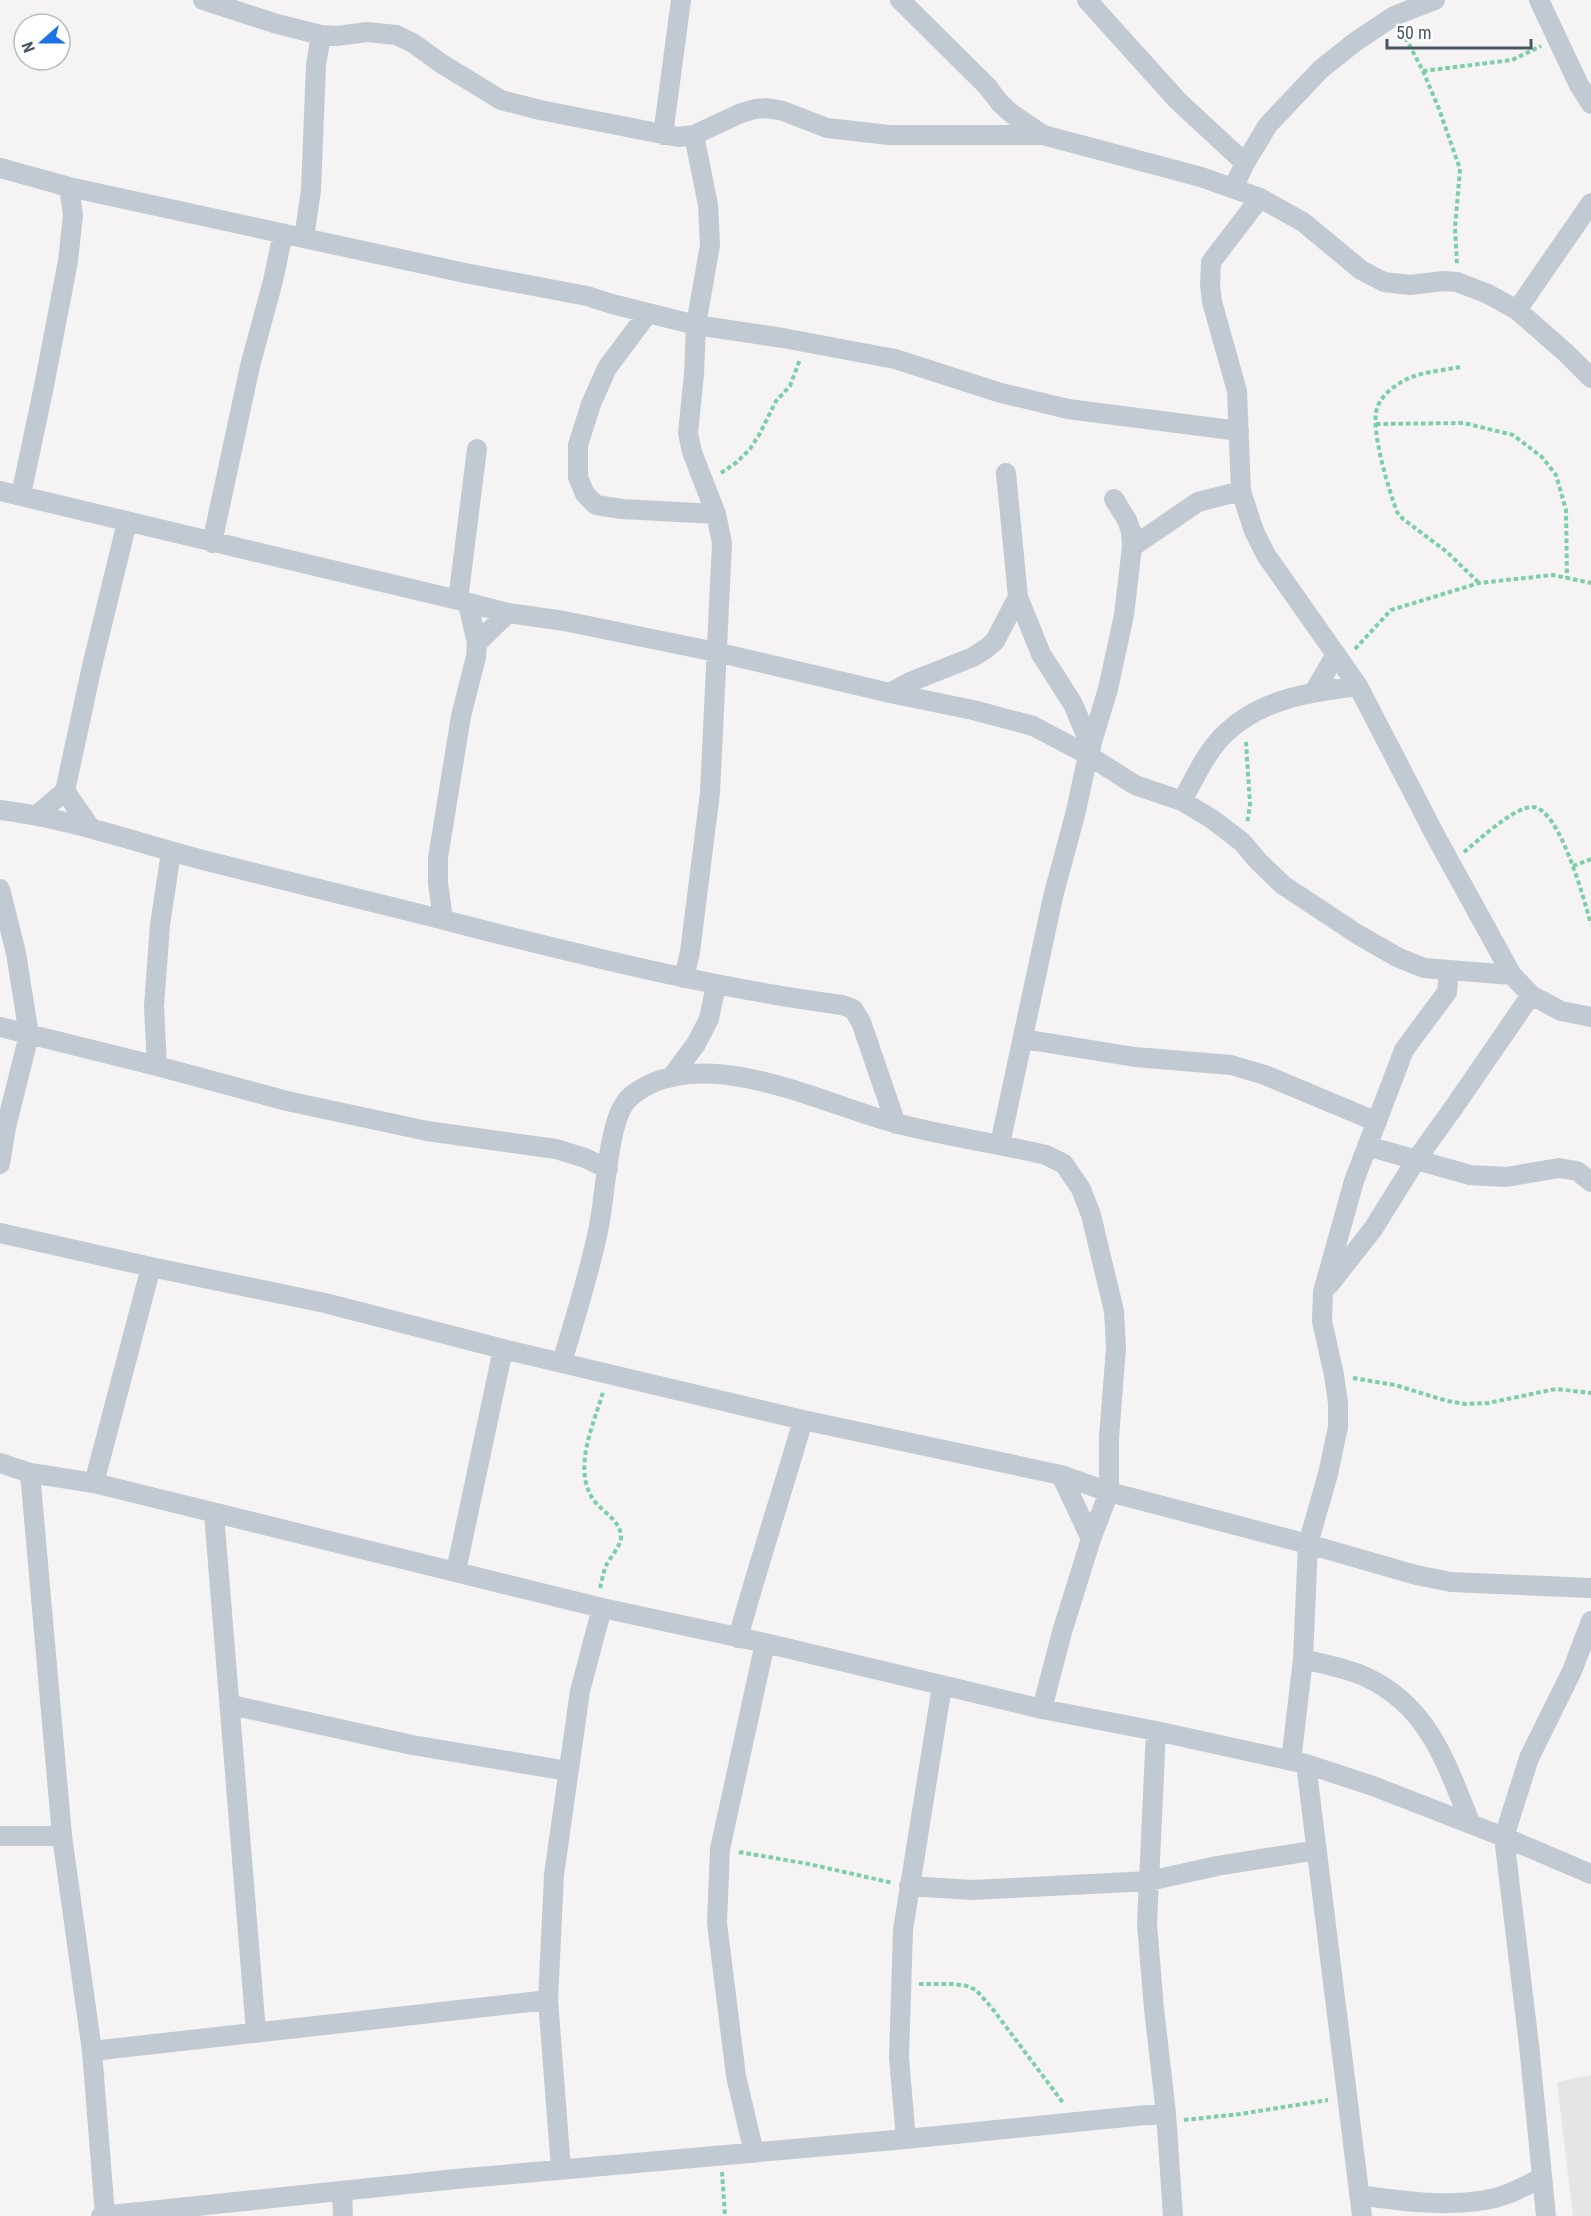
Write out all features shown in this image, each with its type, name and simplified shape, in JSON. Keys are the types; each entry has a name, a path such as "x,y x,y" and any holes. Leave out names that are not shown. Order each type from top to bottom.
{"street":[{"path":"203,0 277,24 321,35 337,36 367,32 396,35 413,43 442,64 501,100 663,135 678,137 693,135 741,113 767,108 783,111 827,128 889,135 1043,135 1201,177 1260,198 1303,222 1361,270 1384,282 1410,285 1444,281 1457,282 1488,294 1517,310 1591,378"},
{"path":"663,135 681,0"},
{"path":"900,0 987,86 1000,103 1043,135"},
{"path":"1087,0 1178,101 1245,163"},
{"path":"1233,188 1268,125 1321,69 1392,8 1435,0"},
{"path":"1539,0 1579,85 1591,104"},
{"path":"304,238 311,190 316,65 321,35"},
{"path":"684,978 690,952 710,793 722,543 709,492 700,476 687,433 694,374 696,325 710,245 708,205 693,135"},
{"path":"0,168 69,187 465,273 587,296 696,325 895,359 1001,393 1068,409 1239,431"},
{"path":"21,495 45,386 68,261 73,215 69,187"},
{"path":"1260,198 1211,262 1210,270 1212,302 1238,391 1242,491 1254,531 1266,555 1358,686 1512,975 1531,995 1561,1011 1591,1017"},
{"path":"1517,310 1591,203"},
{"path":"212,543 250,366 273,281 283,233"},
{"path":"648,313 607,368 591,404 578,445 578,477 585,494 596,505 622,509 716,514"},
{"path":"443,919 438,883 438,858 461,716 477,643 463,602 477,449"},
{"path":"1006,473 1018,597 1041,654 1073,704 1090,751"},
{"path":"0,491 508,613 564,621 716,652 973,710 1033,726 1090,751 1135,785 1182,801 1212,819 1242,842 1283,885 1357,934 1397,957 1424,968 1512,975"},
{"path":"1132,547 1198,502 1242,491"},
{"path":"1000,1144 1053,897 1108,689 1124,615 1132,547 1131,531 1114,500"},
{"path":"38,814 65,790 106,603 127,522"},
{"path":"890,693 910,682 973,657 987,648 995,641 1018,597"},
{"path":"477,643 508,613"},
{"path":"1314,692 1340,659"},
{"path":"1182,801 1210,752 1227,731 1244,719 1279,700 1358,686"},
{"path":"65,790 90,827"},
{"path":"0,810 38,814 171,852 684,978 772,996 842,1005 853,1009 861,1022 896,1124"},
{"path":"157,1066 154,1006 160,925 171,852"},
{"path":"0,889 16,954 29,1035 6,1127 0,1164"},
{"path":"1362,2216 1317,1850 1298,1762 1308,1544 1328,1474 1338,1427 1338,1403 1334,1375 1322,1322 1323,1292 1354,1181 1404,1050 1447,992 1449,970"},
{"path":"673,1075 696,1044 709,1019 716,985"},
{"path":"1323,1292 1373,1229 1416,1160 1531,995"},
{"path":"0,1028 157,1066 287,1101 469,1137 556,1149 585,1158 608,1169"},
{"path":"1023,1039 1135,1057 1231,1065 1265,1074 1377,1122"},
{"path":"562,1362 598,1231 616,1121 625,1102 639,1090 673,1075 699,1072 734,1075 896,1124 1000,1144 1046,1155 1064,1164 1081,1189 1091,1215 1114,1311 1116,1348 1109,1437 1109,1492 1091,1539 1062,1632 1042,1709"},
{"path":"1367,1146 1470,1175 1506,1178 1558,1168 1577,1171 1591,1182"},
{"path":"0,1233 151,1268 325,1303 503,1349 803,1420 1061,1475 1109,1492 1416,1575 1452,1582 1591,1588"},
{"path":"94,1484 151,1268"},
{"path":"456,1571 503,1349"},
{"path":"738,1638 759,1561 776,1513 803,1420"},
{"path":"0,1463 30,1473 94,1484 599,1607 765,1643 1042,1709 1298,1762 1372,1786 1591,1874"},
{"path":"30,1473 62,1836 92,2050 103,2216 722,2154 906,2139 1078,2121 1167,2117"},
{"path":"1061,1475 1091,1539"},
{"path":"214,1514 231,1705 255,2032"},
{"path":"561,2169 548,2000 554,1875 580,1691 599,1607"},
{"path":"1546,2216 1529,2045 1503,1837 1528,1758 1572,1671 1591,1621"},
{"path":"754,2153 736,2076 718,1933 720,1849 765,1643"},
{"path":"1303,1659 1365,1677 1396,1695 1418,1714 1444,1757 1471,1824"},
{"path":"906,2139 899,2058 903,1930 942,1686"},
{"path":"231,1705 412,1745 568,1771"},
{"path":"1156,1731 1147,1924 1167,2117 1173,2216"},
{"path":"0,1836 62,1836"},
{"path":"909,1886 972,1890 1149,1881 1217,1866 1317,1850"},
{"path":"92,2050 548,2000"},
{"path":"1359,2195 1406,2201 1459,2203 1506,2195 1542,2178"},
{"path":"342,2191 343,2216"}],"path":[{"path":"1392,8 1423,71 1460,169 1455,228 1457,282"},
{"path":"1423,71 1512,60 1526,55 1556,37"},
{"path":"709,492 719,475 750,449 776,401 790,386 804,342"},
{"path":"1460,367 1414,376 1389,391 1377,407 1376,424 1380,453 1397,512 1447,552 1479,583"},
{"path":"1376,424 1464,423 1513,435 1542,457 1556,475 1566,510 1567,578"},
{"path":"1340,659 1391,610 1479,583 1553,575 1591,583"},
{"path":"1242,842 1247,828 1250,805 1244,719"},
{"path":"1450,862 1515,813 1532,807 1543,810 1574,866 1591,924"},
{"path":"1574,866 1591,859"},
{"path":"599,1607 605,1568 621,1534 612,1518 591,1497 585,1473 589,1437 608,1373"},
{"path":"1334,1375 1395,1385 1447,1401 1465,1404 1488,1403 1556,1389 1591,1392"},
{"path":"720,1849 809,1863 909,1886"},
{"path":"901,1983 952,1984 976,1990 1078,2121"},
{"path":"1167,2117 1240,2114 1347,2097"},
{"path":"722,2154 725,2216"}],"shaded area":[{"path":"1591,2075 1591,2216 1573,2216 1557,2082"}]}
